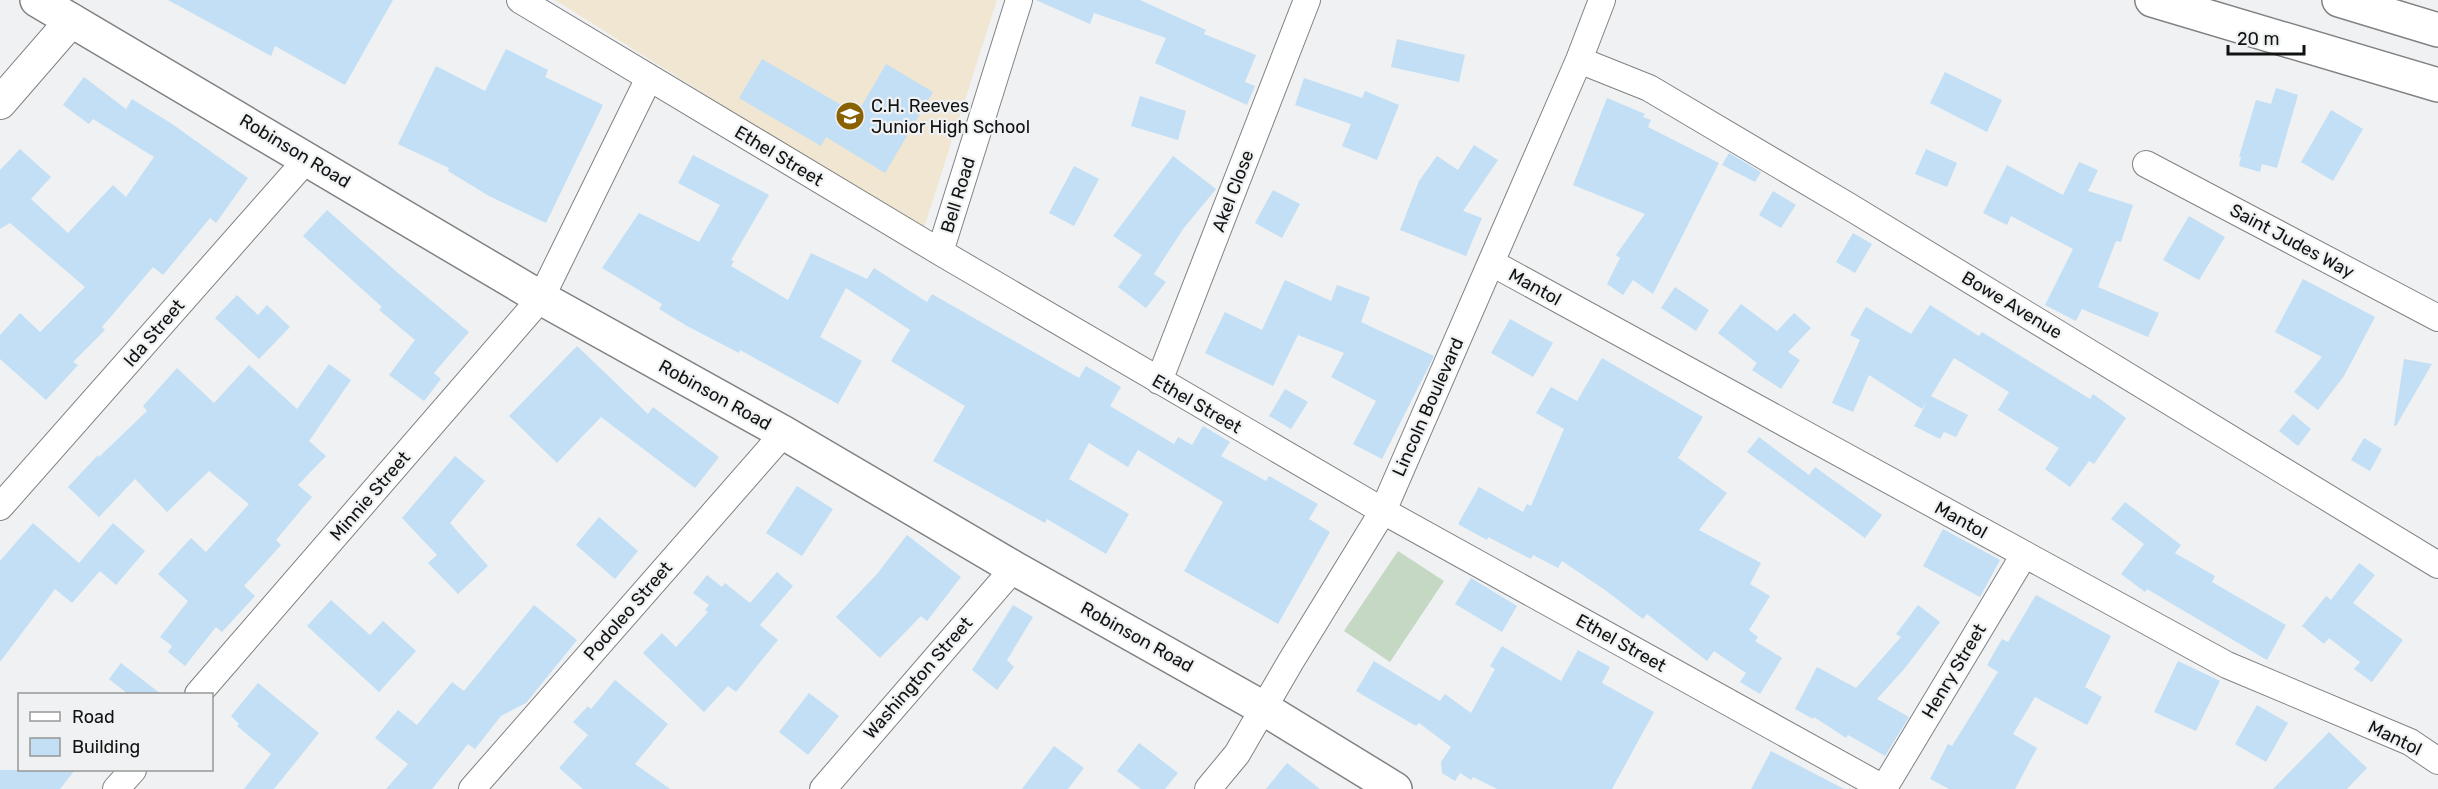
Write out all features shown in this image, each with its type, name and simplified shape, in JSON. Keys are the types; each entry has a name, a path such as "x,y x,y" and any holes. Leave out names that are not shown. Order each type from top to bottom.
{"main road":[{"name":"Robinson Road","path":"37,0 542,298 784,433 1014,568 1263,708 1395,789"},
{"path":"2152,0 2438,85"},
{"path":"2338,0 2438,30"}],"street":[{"name":"Ethel Street","path":"520,0 940,252 1383,511 1885,789"},
{"name":"Bell Road","path":"940,252 1019,0"},
{"name":"Akel Close","path":"1159,381 1307,0"},
{"name":"Lincoln Boulevard","path":"1208,789 1237,754 1383,511 1579,60 1602,0"},
{"path":"0,103 72,20"},
{"name":"Bowe Avenue","path":"1579,60 1659,94 1860,213 2438,565"},
{"name":"Minnie Street","path":"199,693 542,298 649,78"},
{"name":"Ida Street","path":"0,507 308,158"},
{"name":"Saint Judes Way","path":"2146,164 2438,318"},
{"name":"Mantol","path":"1492,263 2227,664 2410,742 2438,761"},
{"name":"Podoleo Street","path":"472,789 784,433"},
{"name":"Henry Street","path":"1885,789 2024,555"},
{"name":"Washington Street","path":"823,789 1014,568"},
{"path":"116,789 132,771"}],"shaded area":[{"name":"C.H. Reeves Junior High School","path":"555,0 997,0 923,231"}],"green space":[{"path":"1398,551 1444,581 1390,662 1344,631"}],"building":[{"path":"168,0 393,0 345,85 275,46 271,56"},
{"path":"1036,0 1140,0 1206,30 1204,34 1256,55 1245,82 1255,86 1247,105 1155,63 1166,38 1094,13 1090,24"},
{"path":"1397,39 1465,55 1459,82 1391,67"},
{"path":"506,49 548,70 545,77 603,105 546,223 489,196 448,171 449,168 398,144 436,66 485,91"},
{"path":"762,59 857,114 886,64 933,92 885,173 826,137 821,146 739,98"},
{"path":"1945,72 2002,100 1987,132 1930,103"},
{"path":"84,77 126,109 132,99 172,124 248,178 216,223 210,218 163,275 153,267 102,327 105,330 73,362 78,365 46,400 0,359 0,335 20,313 40,332 85,287 10,223 0,229 0,170 20,149 51,177 31,199 68,233 113,185 126,197 154,157 93,119 89,124 63,105"},
{"path":"1304,78 1362,98 1365,91 1399,105 1377,160 1342,146 1351,124 1295,105"},
{"path":"2276,88 2298,95 2277,168 2262,164 2260,172 2239,166 2241,157 2239,157 2256,100 2271,104"},
{"path":"1140,96 1186,111 1178,140 1131,126"},
{"path":"1607,98 1645,114 1643,117 1651,120 1648,127 1719,163 1653,294 1633,280 1623,295 1607,284 1620,258 1616,255 1645,214 1573,185"},
{"path":"2331,110 2363,129 2333,181 2301,162"},
{"path":"1474,145 1498,160 1463,211 1482,218 1466,256 1400,230 1419,181 1437,156 1458,170"},
{"path":"1926,149 1957,163 1947,187 1915,174"},
{"path":"1729,153 1761,172 1755,182 1722,165"},
{"path":"693,155 769,195 731,260 734,261 731,266 788,300 811,253 867,279 874,268 927,302 932,294 1079,378 1086,366 1121,387 1110,406 1174,444 1178,437 1192,445 1203,426 1230,442 1221,456 1266,481 1269,476 1318,504 1309,519 1330,532 1278,624 1184,571 1223,502 1138,450 1128,467 1089,443 1069,479 1129,514 1106,554 1047,519 1045,523 933,461 965,406 891,361 910,330 846,288 820,337 862,361 838,404 740,350 739,353 687,326 659,309 662,304 602,268 639,213 699,242 720,205 678,183"},
{"path":"1173,156 1216,189 1183,229 1154,274 1166,282 1146,308 1118,287 1142,255 1113,236"},
{"path":"2079,162 2098,170 2088,191 2133,205 2121,242 2116,241 2098,287 2159,313 2148,337 2082,309 2076,321 2045,305 2073,249 2011,216 2007,225 1983,213 2007,165 2063,195"},
{"path":"1074,166 1099,179 1074,226 1049,213"},
{"path":"1273,190 1300,204 1282,238 1255,223"},
{"path":"1773,191 1796,205 1781,228 1759,215"},
{"path":"327,210 469,332 434,373 441,379 424,401 389,375 415,340 379,310 382,307 303,236"},
{"path":"2189,216 2225,237 2199,280 2163,260"},
{"path":"1853,233 1872,244 1855,273 1836,262"},
{"path":"2303,279 2375,317 2344,376 2318,410 2294,392 2322,357 2275,332"},
{"path":"1285,280 1331,301 1337,285 1370,297 1361,322 1434,356 1382,459 1353,444 1376,401 1331,377 1344,353 1298,335 1273,386 1205,353 1225,312 1262,330"},
{"path":"1675,287 1709,310 1696,331 1661,308"},
{"path":"237,295 258,315 267,305 290,327 259,359 215,318"},
{"path":"1741,304 1777,331 1794,313 1811,328 1788,352 1800,360 1781,389 1752,370 1757,363 1718,333"},
{"path":"1930,305 1979,336 1982,332 2090,399 2093,394 2126,418 2094,464 2089,461 2070,487 2045,469 2059,448 1998,410 2009,392 1954,358 1931,396 1968,415 1956,437 1944,432 1940,439 1914,426 1927,402 1922,409 1869,375 1853,412 1832,403 1860,340 1850,335 1866,307 1911,334"},
{"path":"1510,319 1553,343 1533,377 1491,353"},
{"path":"577,346 648,414 653,407 719,457 695,488 601,417 557,463 509,416"},
{"path":"1602,358 1703,417 1678,458 1727,493 1699,530 1761,563 1750,584 1770,596 1749,630 1758,637 1755,641 1782,658 1760,694 1740,682 1746,673 1714,651 1707,661 1647,614 1643,619 1562,561 1558,568 1533,555 1531,559 1488,537 1487,540 1458,524 1479,487 1523,512 1527,504 1531,506 1564,429 1536,413 1551,387 1577,401"},
{"path":"2404,359 2432,364 2396,426 2394,425"},
{"path":"329,364 351,380 309,441 326,456 298,485 312,497 276,540 281,545 244,586 255,596 222,632 216,627 185,666 168,652 172,646 160,637 188,601 158,574 191,538 206,552 249,504 209,471 167,512 135,479 99,517 68,487 98,455 99,457 147,411 143,406 177,368 214,403 249,365 297,409"},
{"path":"1285,389 1308,402 1291,429 1269,416"},
{"path":"2293,414 2311,429 2298,446 2279,431"},
{"path":"1759,437 1809,475 1815,467 1882,515 1865,538 1747,452"},
{"path":"2364,438 2382,449 2370,471 2351,460"},
{"path":"455,456 485,481 450,523 488,566 458,594 428,563 437,555 402,518"},
{"path":"797,486 833,509 802,556 766,533"},
{"path":"2125,502 2181,545 2175,553 2215,576 2212,582 2286,625 2267,660 2147,589 2145,592 2121,574 2144,544 2111,519"},
{"path":"599,517 638,551 615,579 576,545"},
{"path":"33,523 79,563 113,523 145,551 116,585 100,571 72,603 55,589 0,662 0,561"},
{"path":"1943,529 2000,560 1980,597 1923,566"},
{"path":"907,535 961,577 927,621 921,616 880,658 836,617 877,574"},
{"path":"2359,563 2375,575 2353,603 2403,640 2372,682 2354,669 2360,662 2329,638 2324,644 2302,626 2326,596 2331,600"},
{"path":"777,572 793,586 760,625 778,640 736,692 728,686 704,712 643,653 662,633 676,647 708,612 705,610 709,605 693,593 707,575 722,587 725,583 750,603"},
{"path":"1471,578 1517,606 1502,632 1455,604"},
{"path":"2036,595 2111,636 2085,687 2102,697 2087,725 2035,697 2013,734 2037,748 2015,789 1949,789 1930,779 1948,744 1952,746 1998,672 1987,665 2002,639 2008,642"},
{"path":"331,600 370,635 383,621 416,651 379,692 307,626"},
{"path":"534,605 577,640 526,703 501,716 475,749 468,744 432,789 386,789 408,764 375,738 398,710 417,725 452,682 464,691"},
{"path":"1013,605 1033,617 1007,660 1014,667 997,690 972,670"},
{"path":"1918,605 1940,622 1905,668 1877,699 1909,717 1885,756 1848,735 1846,738 1814,717 1813,719 1795,709 1817,667 1856,688 1901,637 1896,634"},
{"path":"1502,646 1561,681 1578,650 1610,667 1602,683 1654,712 1612,789 1497,789 1473,777 1471,780 1460,773 1455,781 1442,773 1441,762 1451,747 1419,723 1416,726 1356,691 1374,661 1440,701 1445,694 1471,713 1495,669 1490,666"},
{"path":"2178,661 2220,681 2196,731 2154,712"},
{"path":"121,663 160,693 127,693 109,679"},
{"path":"615,680 668,724 635,764 670,789 583,789 559,768 588,735 573,722 588,706 591,709"},
{"path":"258,683 319,733 274,789 244,789 271,754 237,726 239,724 231,716"},
{"path":"809,693 839,716 808,755 779,732"},
{"path":"2257,705 2288,723 2266,762 2235,744"},
{"path":"2329,732 2367,768 2347,789 2273,789"},
{"path":"1139,743 1178,773 1165,789 1141,789 1117,771"},
{"path":"1054,746 1084,768 1068,789 1022,789"},
{"path":"1771,751 1844,789 1751,789"},
{"path":"1287,763 1320,789 1266,789"},
{"path":"0,770 74,771 60,789 0,789"}],"place":[{"name":"C.H. Reeves Junior High School","path":"850,116"}]}
